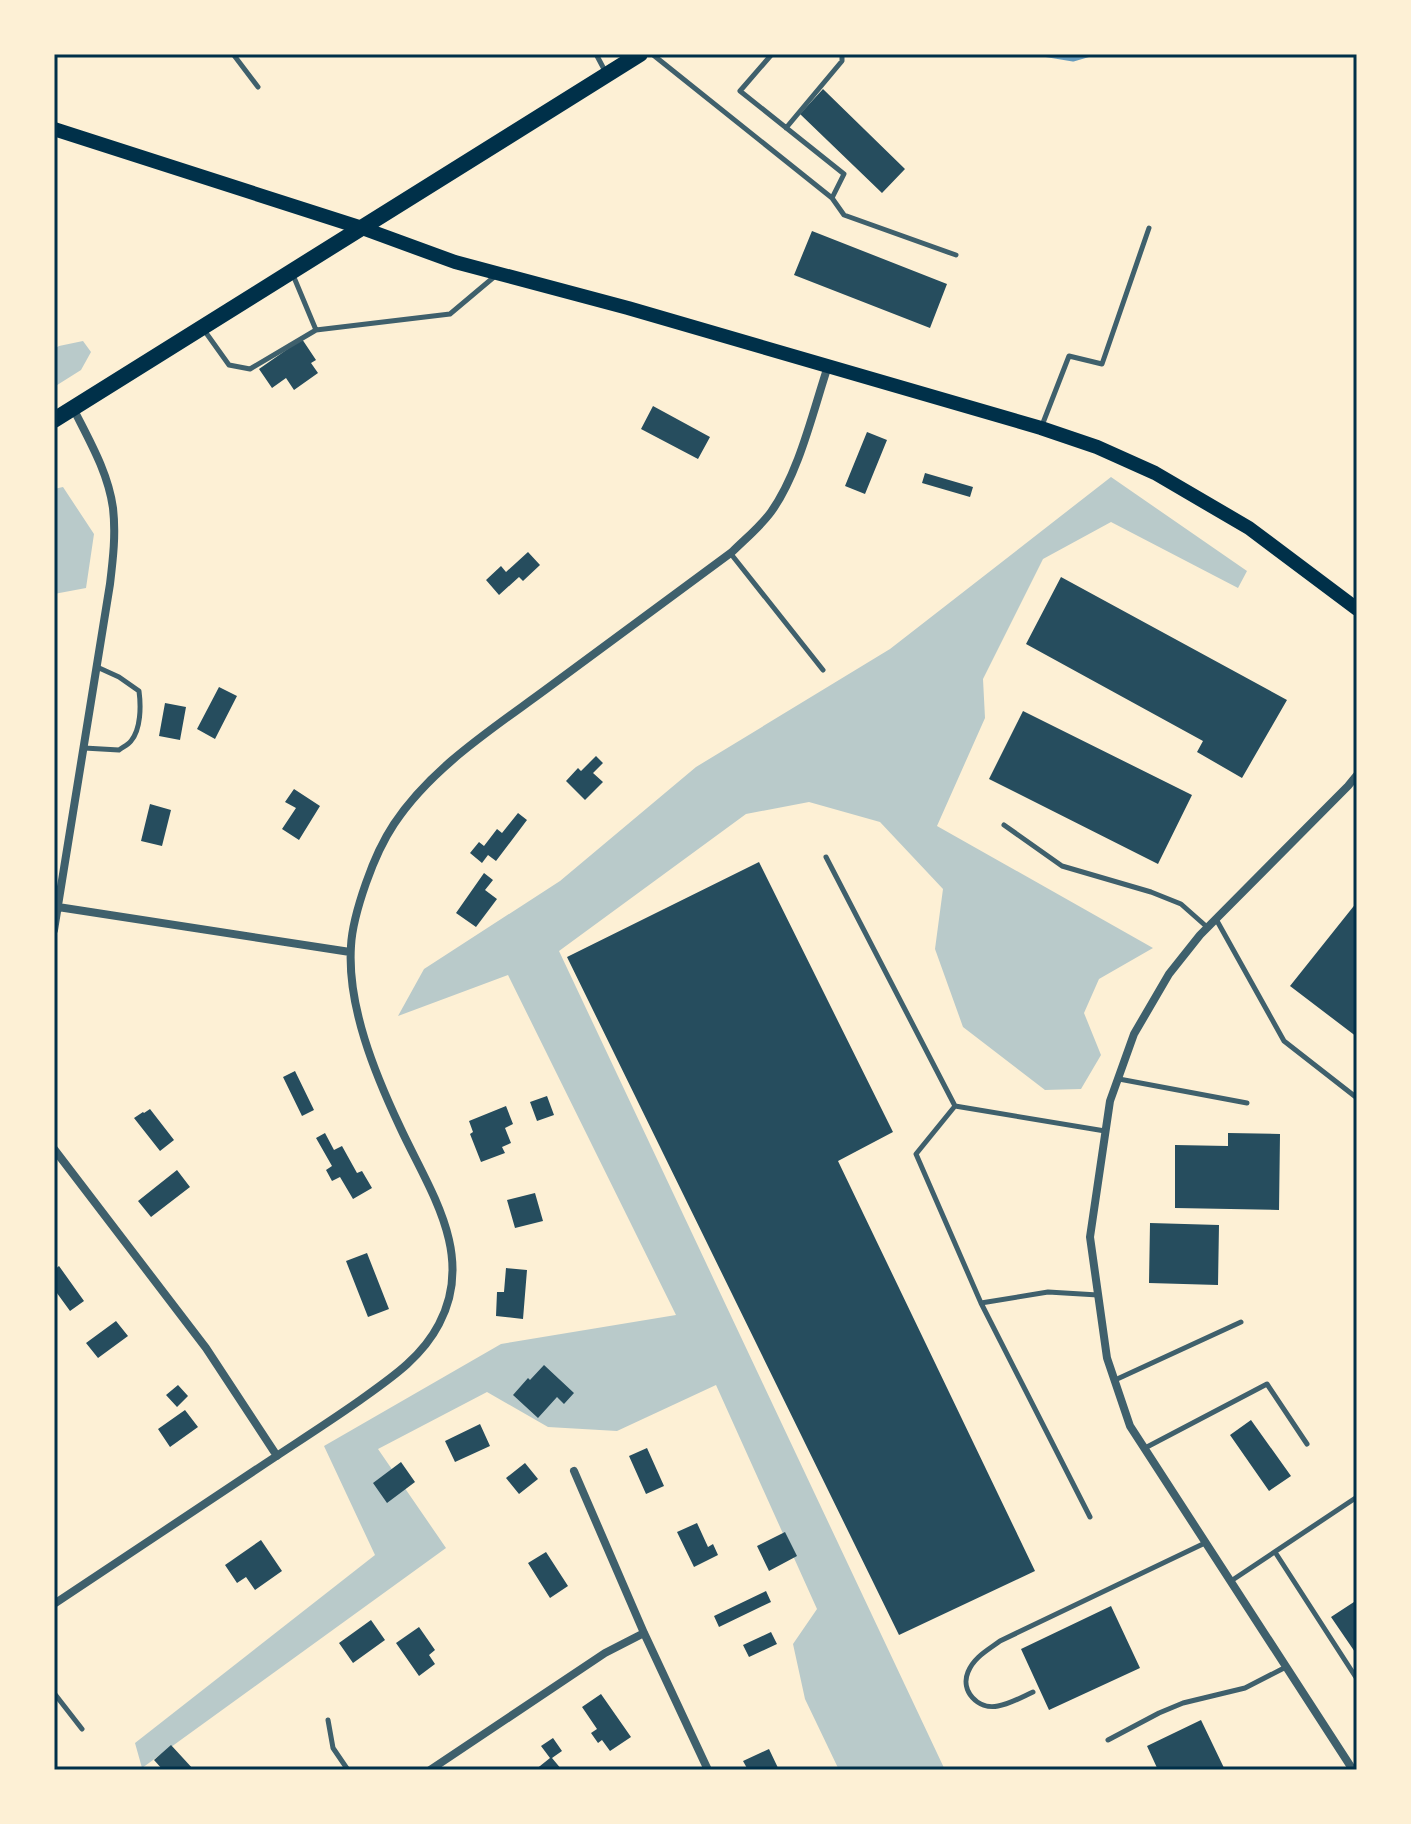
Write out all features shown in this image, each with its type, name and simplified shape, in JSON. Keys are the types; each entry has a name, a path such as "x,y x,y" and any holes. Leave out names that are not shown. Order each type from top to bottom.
{"main road":[{"path":"54,420 640,54"},
{"path":"54,129 362,228 455,262 628,308 1097,447 1155,473 1249,528 1357,609"}],"street":[{"path":"54,1604 386,1381 414,1359 430,1340 442,1319 453,1283 451,1244 367,1048 358,1015 351,940 370,871 394,823 415,796 476,741 731,553 770,513 781,496 808,430 828,366"},
{"path":"54,930 113,559 113,506 107,482 73,408"},
{"path":"1353,1770 1130,1426 1107,1358 1090,1237 1110,1101 1134,1034 1169,974 1207,927 1357,775"},
{"path":"58,907 350,952"},
{"path":"54,1149 206,1348 277,1456"},
{"path":"574,1471 708,1770"},
{"path":"430,1770 605,1653 644,1633"}],"lane":[{"path":"233,54 258,87"},
{"path":"596,54 607,75"},
{"path":"652,54 832,198 844,215 956,255"},
{"path":"772,54 740,91 844,174 832,198"},
{"path":"786,128 842,61 842,54"},
{"path":"1041,428 1069,356 1102,364 1149,228"},
{"path":"291,272 316,330"},
{"path":"202,328 229,365 250,369 316,330 450,314 498,273"},
{"path":"731,553 823,670"},
{"path":"84,748 119,750 131,741 137,728 139,691 97,667"},
{"path":"1004,825 1062,866 1181,904 1207,927"},
{"path":"826,857 955,1106"},
{"path":"1216,918 1284,1041 1357,1098"},
{"path":"1118,1079 1247,1103"},
{"path":"955,1106 1105,1131"},
{"path":"955,1106 916,1154 981,1303 1090,1517"},
{"path":"981,1303 1048,1292 1098,1295"},
{"path":"1115,1380 1241,1322"},
{"path":"1145,1448 1267,1384 1307,1444"},
{"path":"1231,1581 1357,1497"},
{"path":"1033,1692 998,1706 986,1707 970,1695 966,1686 967,1673 977,1657 1000,1641 1206,1542"},
{"path":"1275,1552 1357,1679"},
{"path":"1108,1740 1183,1703 1245,1688 1286,1667"},
{"path":"54,1693 82,1729"},
{"path":"328,1720 333,1748 348,1770"}],"shaded area":[{"path":"83,341 91,352 81,370 54,387 54,349"},
{"path":"1111,477 1247,571 1238,588 1111,522 1043,559 983,679 985,718 937,826 1153,948 1099,979 1084,1013 1101,1055 1081,1089 1045,1090 963,1027 935,949 943,889 880,822 809,802 746,814 559,951 945,1770 839,1770 805,1699 793,1644 817,1609 716,1385 617,1431 548,1427 487,1392 378,1449 446,1548 142,1768 135,1743 375,1555 324,1446 501,1344 676,1315 508,975 398,1016 424,969 560,881 696,767 890,649"},
{"path":"63,487 94,534 86,588 54,594 54,489"}],"building":[{"path":"823,89 905,169 882,193 800,114"},
{"path":"812,231 947,284 930,328 794,275"},
{"path":"302,339 316,360 311,363 318,373 294,390 286,378 272,388 259,369"},
{"path":"653,406 710,437 698,459 641,429"},
{"path":"867,432 887,440 865,494 845,486"},
{"path":"925,473 973,487 970,497 922,483"},
{"path":"528,552 540,565 523,581 519,577 499,595 486,580 501,566 506,572"},
{"path":"1061,577 1287,700 1242,778 1197,752 1203,741 1026,644"},
{"path":"219,687 237,696 215,739 197,729"},
{"path":"165,703 186,707 180,740 159,736"},
{"path":"1023,711 1192,795 1158,864 989,779"},
{"path":"596,756 603,763 593,773 603,782 585,800 566,781"},
{"path":"294,789 320,806 299,840 282,829 296,808 285,802"},
{"path":"150,804 171,810 162,846 141,841"},
{"path":"518,813 527,820 496,861 488,855 482,863 470,853 479,842 484,846 497,829 502,833"},
{"path":"759,862 893,1132 838,1161 1035,1571 899,1635 567,957"},
{"path":"484,873 493,880 485,890 497,899 476,927 456,913"},
{"path":"1357,902 1357,1037 1290,986"},
{"path":"295,1071 314,1110 302,1116 283,1077"},
{"path":"547,1096 554,1115 537,1121 530,1102"},
{"path":"506,1106 513,1124 505,1128 511,1143 502,1147 505,1153 481,1162 470,1134 473,1132 469,1121"},
{"path":"150,1109 174,1140 160,1151 134,1118"},
{"path":"325,1133 334,1150 342,1146 357,1173 362,1171 372,1188 353,1199 340,1177 332,1181 326,1170 332,1166 316,1138"},
{"path":"1228,1133 1280,1134 1279,1210 1175,1208 1175,1145 1228,1146"},
{"path":"177,1170 190,1187 151,1217 138,1201"},
{"path":"535,1193 543,1221 515,1228 507,1200"},
{"path":"1150,1223 1219,1225 1218,1285 1149,1283"},
{"path":"367,1253 389,1309 368,1317 346,1261"},
{"path":"59,1266 84,1301 70,1311 54,1289 54,1270"},
{"path":"506,1268 527,1270 523,1319 496,1316 497,1292 504,1292"},
{"path":"116,1321 128,1336 98,1358 86,1343"},
{"path":"544,1365 574,1393 564,1404 557,1397 538,1418 513,1395"},
{"path":"178,1385 188,1396 177,1407 166,1395"},
{"path":"185,1410 198,1427 170,1447 158,1429"},
{"path":"1251,1420 1291,1476 1269,1491 1230,1435"},
{"path":"480,1424 490,1446 455,1462 445,1441"},
{"path":"647,1448 664,1486 646,1494 629,1456"},
{"path":"401,1462 415,1482 387,1503 373,1483"},
{"path":"525,1463 538,1479 519,1494 506,1478"},
{"path":"697,1523 708,1547 713,1544 718,1555 694,1567 677,1532"},
{"path":"785,1532 797,1556 769,1571 757,1546"},
{"path":"261,1540 282,1571 255,1590 246,1577 237,1583 225,1565"},
{"path":"546,1552 568,1586 550,1598 528,1563"},
{"path":"766,1591 771,1602 719,1627 714,1616"},
{"path":"1357,1600 1357,1655 1331,1617"},
{"path":"1111,1606 1140,1668 1049,1710 1021,1649"},
{"path":"371,1620 385,1640 353,1663 339,1643"},
{"path":"419,1627 435,1650 429,1655 435,1664 419,1676 396,1643"},
{"path":"771,1632 777,1644 749,1657 743,1645"},
{"path":"601,1694 631,1737 610,1751 602,1740 598,1743 591,1733 597,1729 582,1707"},
{"path":"1201,1720 1225,1770 1158,1770 1147,1746"},
{"path":"553,1738 562,1751 552,1758 562,1770 535,1770 550,1758 541,1746"},
{"path":"171,1745 194,1770 163,1770 154,1760"},
{"path":"769,1749 779,1770 748,1770 743,1761"}],"waterway":[{"path":"1043,54 1073,59 1090,54"}]}
